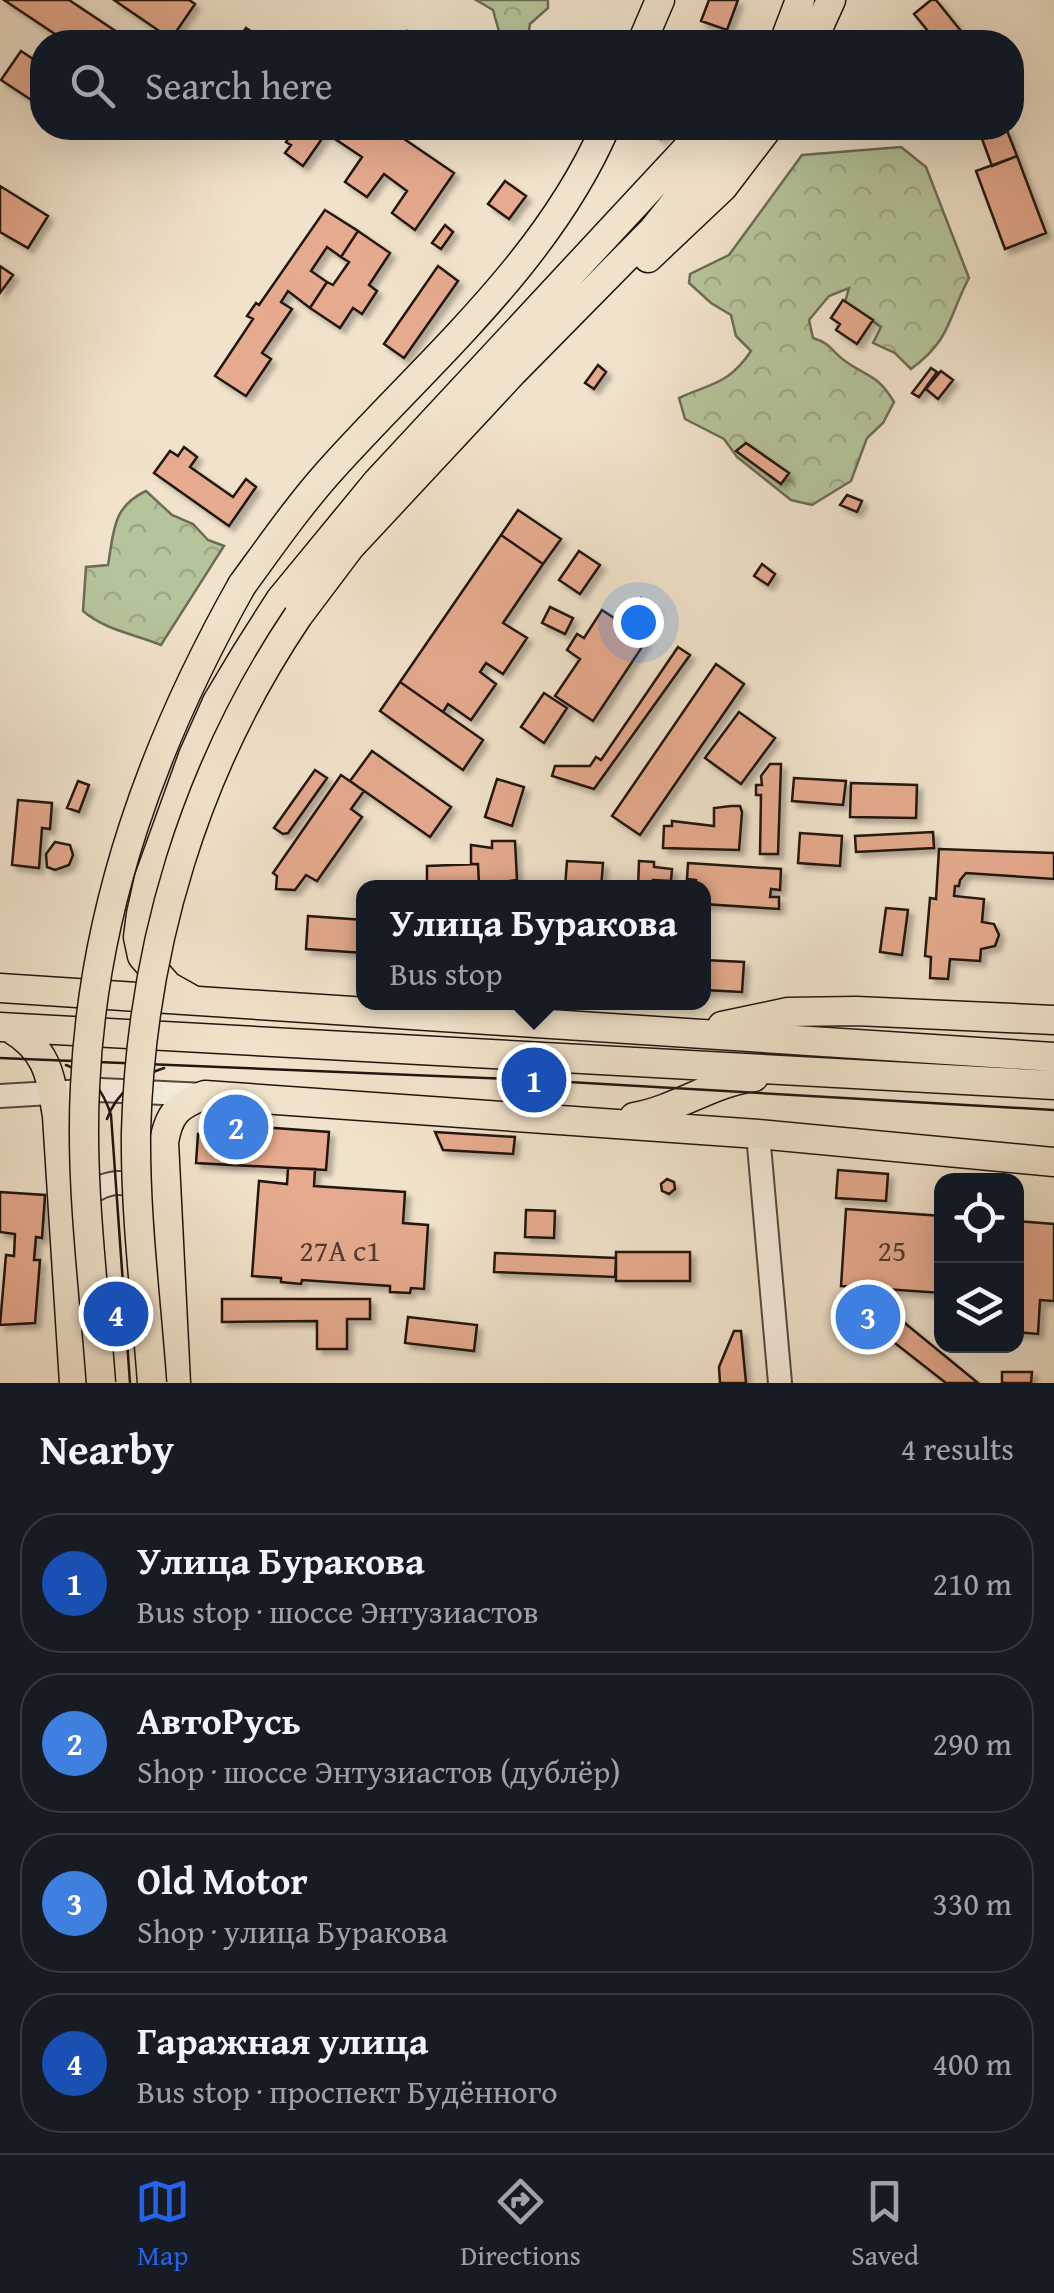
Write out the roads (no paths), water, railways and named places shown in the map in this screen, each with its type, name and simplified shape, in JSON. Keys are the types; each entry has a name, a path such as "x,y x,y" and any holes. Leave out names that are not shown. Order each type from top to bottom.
{"main road":[{"path":"647,30 660,0"},
{"path":"789,30 800,0"},
{"path":"817,30 831,0"},
{"path":"101,1383 84,1148 91,1005 104,930 139,804 164,741 209,644 242,585 333,468 509,276 554,218 599,140"},
{"path":"193,1000 168,986 142,956 138,937 149,878 178,796 217,702 246,652 300,573 377,482 695,140"},
{"path":"152,1383 136,1134 145,1010 160,933 212,772 266,664 350,547 513,372 653,230 725,140"},
{"path":"585,300 654,254 723,187 759,140"},
{"path":"377,482 513,372"},
{"path":"0,988 1054,1057"},
{"path":"702,1032 748,1018 788,1012 856,1011 1054,1020"},
{"path":"5,1028 1054,1085"},
{"path":"5,1028 30,1040 45,1060 53,1092 74,1383"},
{"path":"601,1123 656,1114 743,1078 795,1072"},
{"path":"176,1383 164,1142 174,1110 204,1095 758,1134 1054,1162"}],"street":[{"path":"0,1096 114,1090 204,1095"},
{"path":"758,1134 780,1383"},
{"path":"64,1228 87,1195 116,1183 131,1184 148,1193 166,1222"}],"tram line":[{"path":"0,1058 534,1080 1054,1110"},
{"path":"66,1065 95,1084 111,1115 130,1383"},
{"path":"107,1119 116,1101 130,1087 164,1068"}],"place":[{"name":"Улица Буракова","path":"534,1080"},
{"name":"АвтоРусь","path":"236,1127"},
{"name":"Гаражная улица","path":"116,1314"},
{"name":"Old Motor","path":"868,1317"}]}
